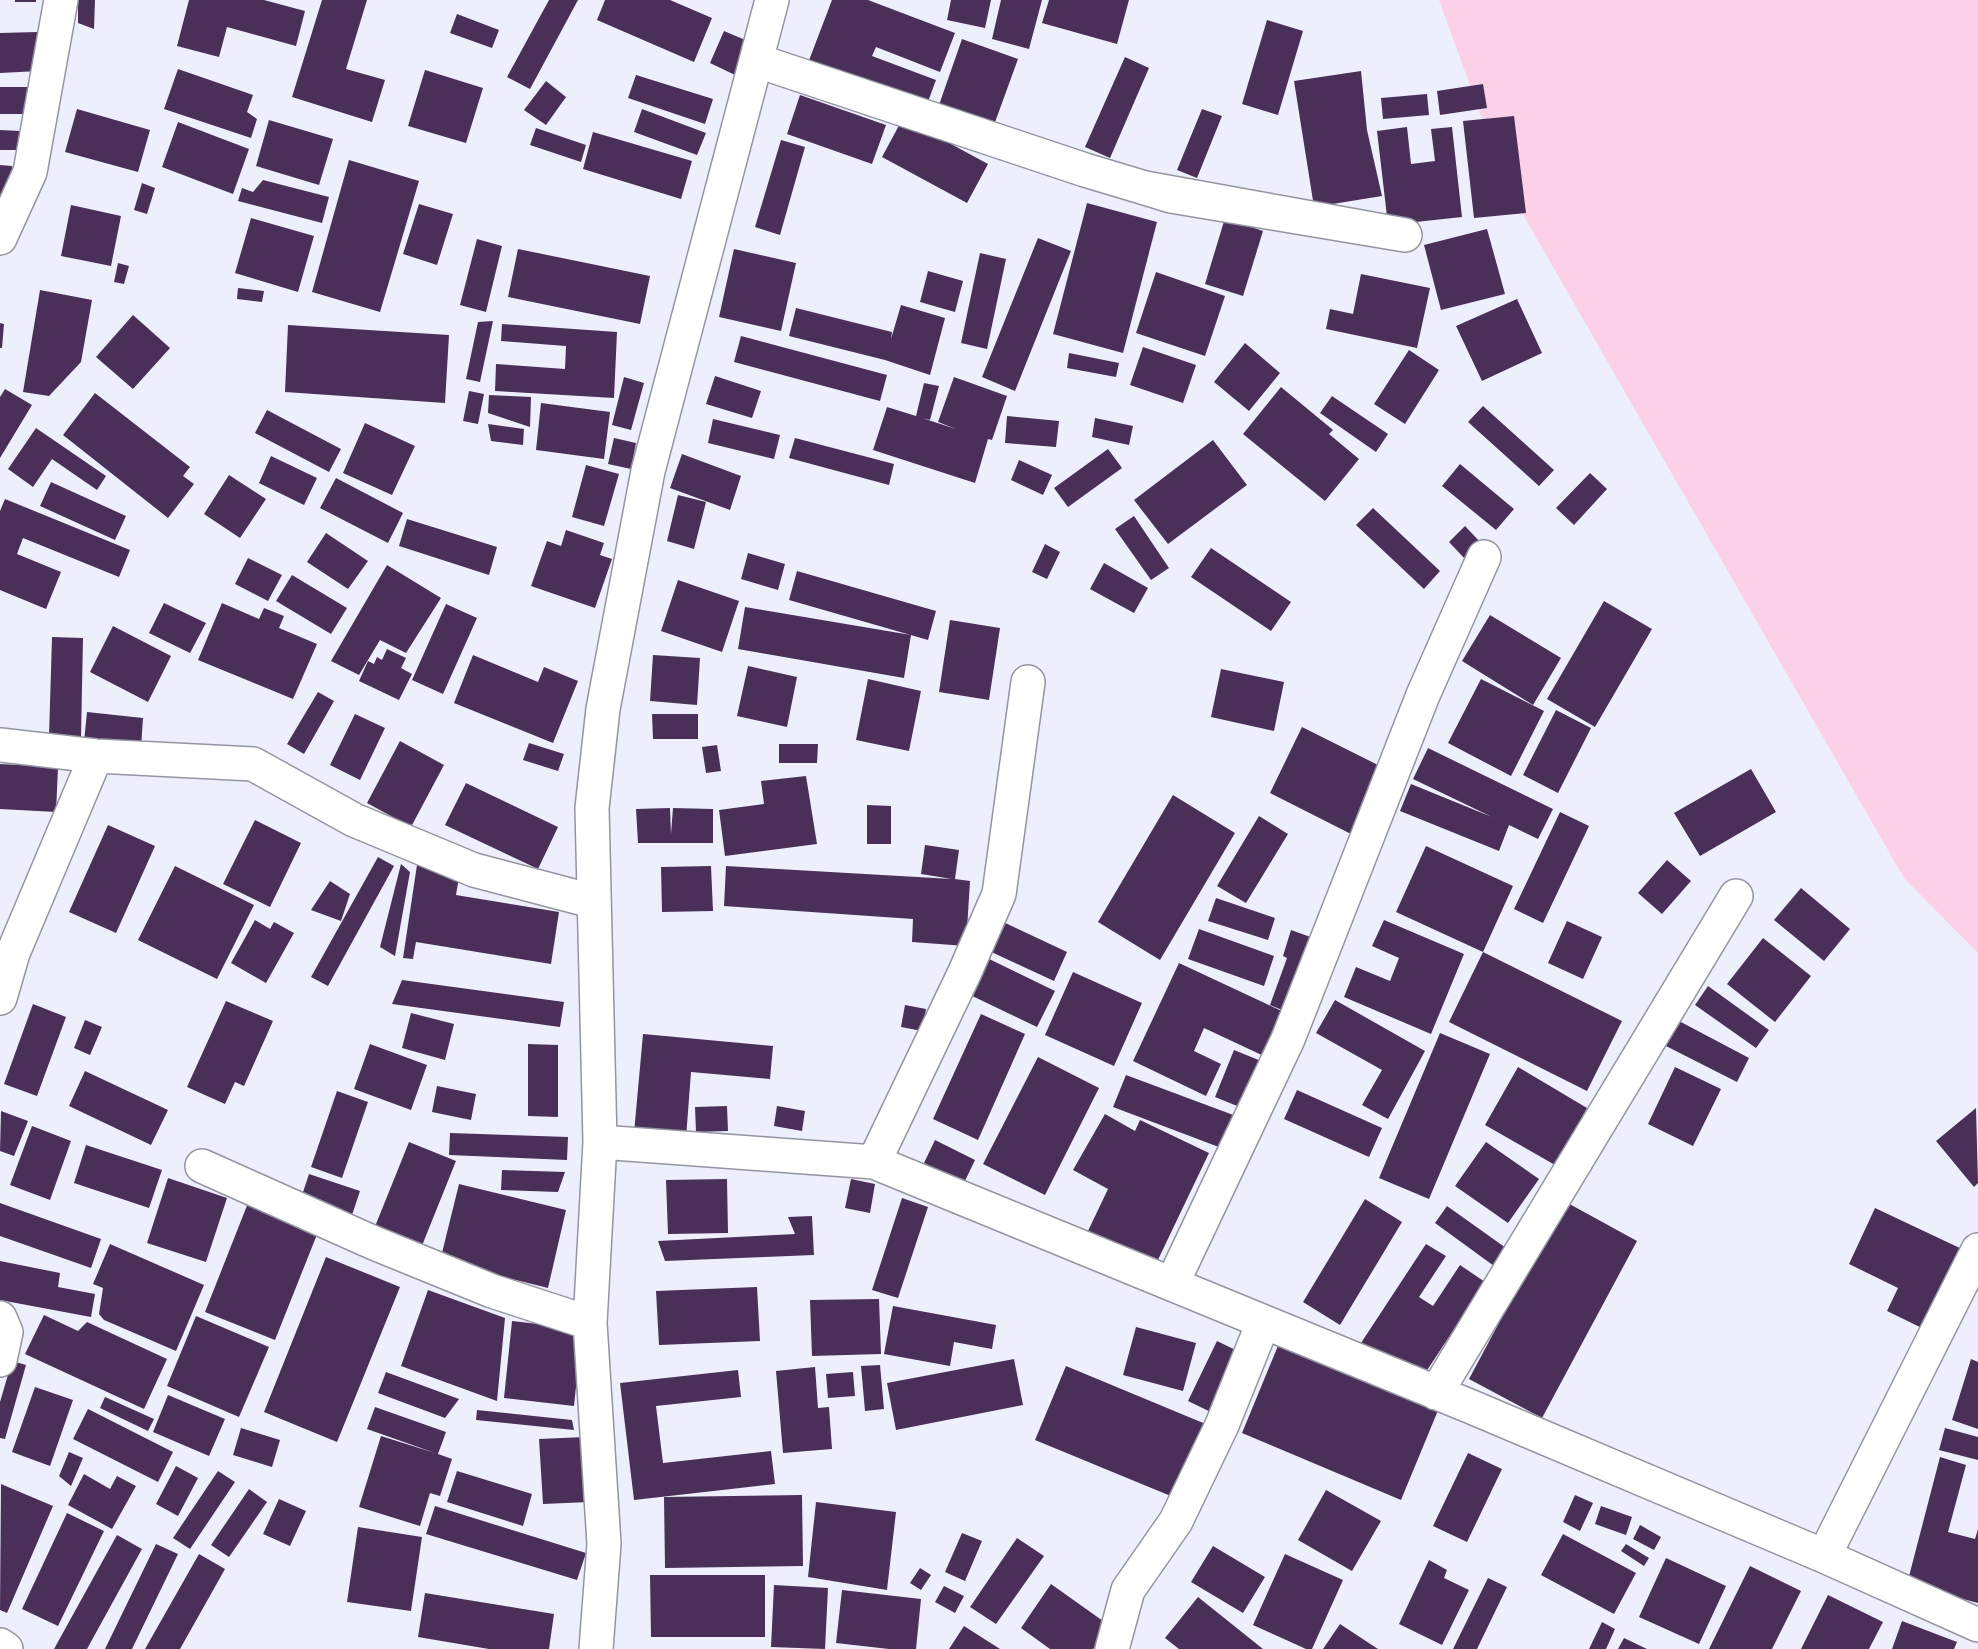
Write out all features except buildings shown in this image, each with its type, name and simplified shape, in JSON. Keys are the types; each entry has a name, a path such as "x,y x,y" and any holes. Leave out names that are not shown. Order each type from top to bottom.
{"street":[{"path":"0,238 30,172 61,0"},
{"path":"596,1649 604,1544 590,1323 600,1142 592,901 592,808 603,709 648,471 758,60 766,2"},
{"path":"758,60 1145,188 1171,196 1405,235 1145,188"},
{"path":"1172,1284 1288,1039 1423,695 1484,558"},
{"path":"874,1162 964,974 999,894 1028,682"},
{"path":"0,745 96,756 253,764 354,820 474,870 592,901"},
{"path":"0,998 14,952 96,756"},
{"path":"1436,1393 1736,896"},
{"path":"600,1142 874,1162 1436,1393 1824,1556 1978,1625"},
{"path":"202,1166 374,1243 471,1282 590,1323"},
{"path":"1824,1556 1978,1250"},
{"path":"0,1318 6,1332 0,1360"},
{"path":"1112,1649 1128,1590 1176,1521 1222,1425 1263,1323"},
{"path":"0,1645 6,1649"}],"shaded area":[{"path":"1439,0 1978,0 1978,953 1904,878 1506,185"}]}
